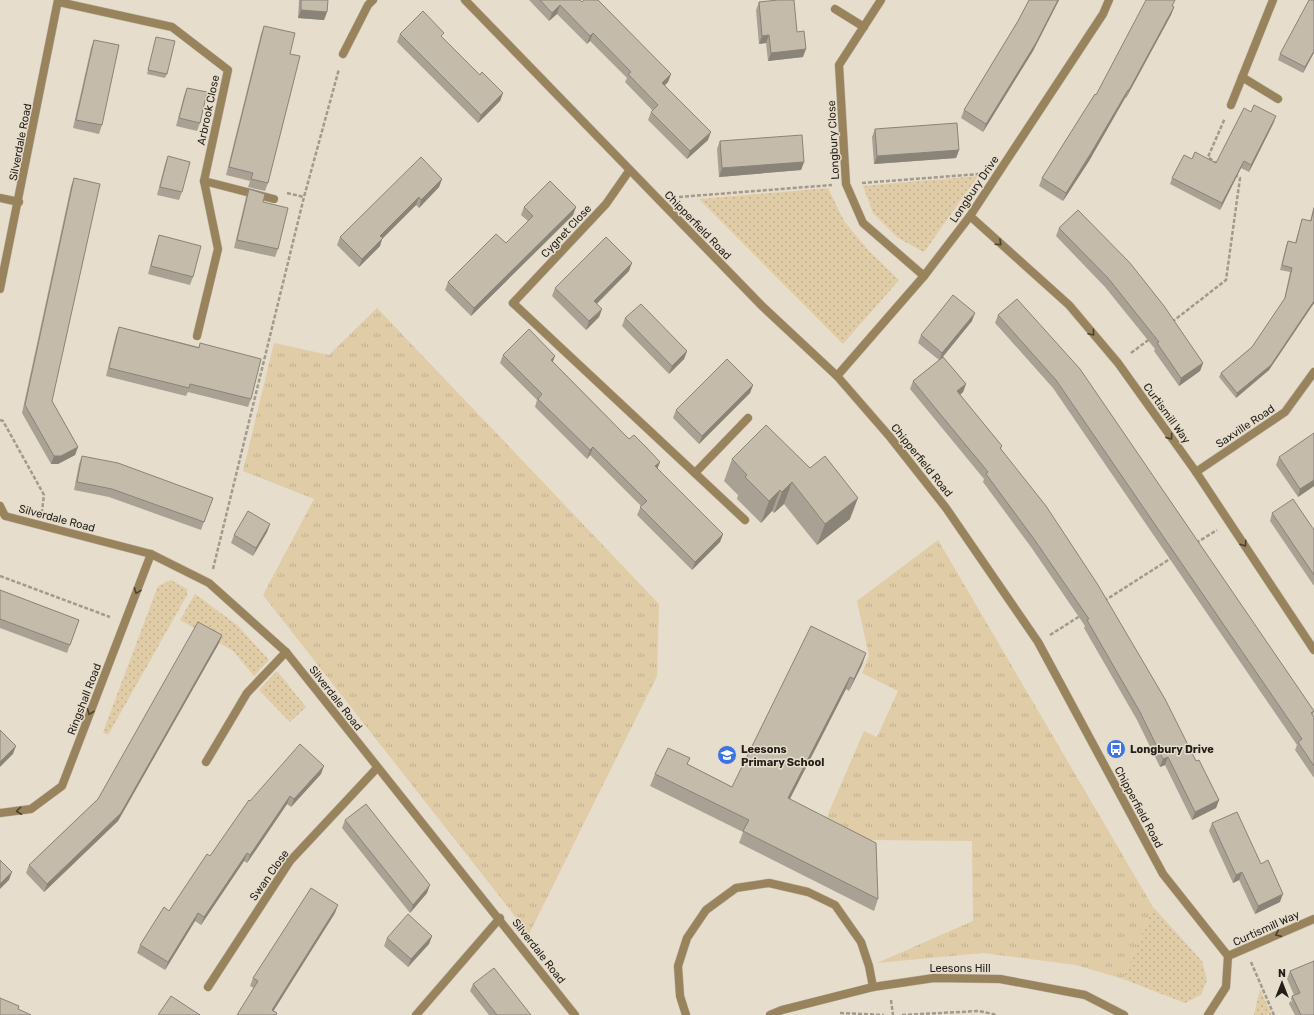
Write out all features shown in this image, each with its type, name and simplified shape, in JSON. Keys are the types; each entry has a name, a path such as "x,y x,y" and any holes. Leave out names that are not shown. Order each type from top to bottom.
{"street":[{"path":"343,54 368,5 373,0"},
{"name":"Chipperfield Road","path":"465,0 629,171 762,306 837,376 890,437 946,508 1038,642 1163,874 1228,956"},
{"name":"Longbury Close","path":"881,0 840,65 846,184 863,223 924,276"},
{"name":"Longbury Drive","path":"837,376 924,276 970,216 1103,14 1109,0"},
{"path":"1231,105 1273,0"},
{"name":"Arbrook Close","path":"59,1 172,26 228,70 204,182 218,249 197,336"},
{"name":"Silverdale Road","path":"0,288 19,202 59,1"},
{"path":"835,9 864,27"},
{"path":"1242,77 1278,99"},
{"name":"Cygnet Close","path":"629,171 606,204 513,302 695,473"},
{"path":"204,182 274,199"},
{"path":"0,198 19,202"},
{"name":"Curtismill Way","path":"970,216 1068,305 1118,363 1196,472 1314,650"},
{"name":"Saxville Road","path":"1196,472 1285,412 1314,372"},
{"path":"745,520 695,473 748,418"},
{"name":"Silverdale Road","path":"0,506 5,516 151,554 210,583 286,652 377,768 500,918 576,1015"},
{"name":"Ringshall Road","path":"0,813 31,809 62,786 151,554"},
{"path":"206,762 247,693 286,652"},
{"name":"Swan Close","path":"208,987 290,861 377,768"},
{"path":"686,1015 680,996 678,966 687,938 706,910 736,888 769,883 808,892 835,905 861,942 869,966 873,987"},
{"path":"416,1015 500,918"},
{"name":"Curtismill Way","path":"1228,956 1314,919"},
{"path":"1208,1015 1226,987 1228,956"},
{"name":"Leesons Hill","path":"770,1015 782,1010 873,987 934,978 1000,979 1085,995 1124,1015"}],"path":[{"path":"210,583 304,197 343,54"},
{"path":"1220,166 1208,158 1231,105"},
{"path":"657,199 1000,172"},
{"path":"1166,326 1226,280 1240,178 1233,174"},
{"path":"295,195 304,197"},
{"path":"1118,363 1154,336"},
{"path":"0,420 3,421 44,496 40,525"},
{"path":"1190,547 1229,522"},
{"path":"1098,605 1177,555"},
{"path":"0,576 124,623"},
{"path":"1038,642 1084,613"},
{"path":"1245,949 1274,1015"},
{"path":"902,1015 980,1011 997,1015"}],"green space":[{"path":"978,176 924,252 898,238 873,213 863,186"},
{"path":"828,188 844,221 869,251 899,280 843,344 699,199"},
{"path":"377,308 659,604 657,676 529,934 263,595 314,499 243,471 274,343 329,355"},
{"path":"938,540 1153,907 1123,979 1076,965 983,953 877,963 973,921 972,841 868,840 826,819 864,731 877,737 898,691 862,673 869,656 857,601"},
{"path":"171,580 187,589 187,595 108,735 103,732 158,586"},
{"path":"195,594 237,625 269,660 254,676 233,651 180,620"},
{"path":"277,671 306,707 290,722 259,690"},
{"path":"1153,907 1202,961 1207,980 1201,995 1185,1003 1123,979"},
{"path":"1260,989 1272,1015 1254,1015"}],"building":[{"path":"301,0 328,0 327,12 301,10"},
{"path":"540,0 580,0 582,2 584,0 598,0 671,74 662,83 711,132 690,151 651,112 658,105 628,74 631,72 593,33 590,36 560,5 552,13"},
{"path":"794,0 797,32 804,31 806,49 771,53 769,35 762,36 759,2"},
{"path":"1029,0 1058,0 1036,43 986,124 964,110 1018,21"},
{"path":"1146,0 1175,0 1172,6 1174,7 1129,90 1066,193 1042,178 1095,94 1096,95"},
{"path":"1309,0 1314,0 1314,51 1305,67 1280,54"},
{"path":"423,11 444,33 441,36 480,75 482,72 503,93 481,115 400,34"},
{"path":"264,26 295,33 290,54 300,56 268,183 251,179 253,173 229,167"},
{"path":"156,37 175,41 167,74 148,70"},
{"path":"94,40 119,45 102,125 76,120"},
{"path":"187,88 207,92 200,123 179,118"},
{"path":"1254,105 1276,116 1251,165 1244,161 1222,203 1172,178 1184,155 1192,159 1195,152 1216,163 1244,108 1251,112"},
{"path":"957,123 959,150 877,156 875,129"},
{"path":"802,135 804,162 722,168 720,141"},
{"path":"168,156 190,162 182,192 160,187"},
{"path":"421,157 442,179 421,200 419,197 380,236 383,238 362,259 340,237"},
{"path":"74,178 100,184 52,401 78,447 61,456 54,456 25,405"},
{"path":"550,181 576,207 474,308 448,282 496,234 506,243 533,216 524,207"},
{"path":"249,189 265,194 263,202 288,208 278,249 237,240"},
{"path":"1314,208 1314,301 1271,365 1237,393 1221,373 1252,347 1285,298 1292,268 1282,265 1288,241 1296,243 1302,219 1311,221"},
{"path":"1078,210 1130,263 1164,306 1203,363 1181,378 1157,343 1159,342 1108,278 1059,228"},
{"path":"159,235 201,246 193,277 151,266"},
{"path":"606,237 632,263 594,301 602,309 589,321 555,288"},
{"path":"953,295 975,313 942,353 921,335"},
{"path":"1017,299 1080,369 1314,711 1311,713 1314,717 1314,766 1298,742 1302,739 1056,380 998,315"},
{"path":"641,304 687,351 672,366 625,318"},
{"path":"119,327 199,348 200,343 261,359 251,399 190,384 189,388 109,368"},
{"path":"529,329 555,356 551,360 629,439 634,435 647,448 660,462 655,466 723,534 695,562 640,507 647,501 593,447 590,450 538,399 542,394 503,355"},
{"path":"943,357 966,384 957,391 1002,446 1000,448 1046,506 1098,585 1165,699 1196,761 1199,760 1219,800 1195,812 1168,757 1163,759 1140,712 1087,620 1089,619 1034,539 986,474 988,472 913,381"},
{"path":"727,359 753,385 702,436 676,410"},
{"path":"766,425 810,468 825,456 858,498 825,524 792,482 782,492 780,490 769,501 745,477 747,475 732,459"},
{"path":"1314,433 1314,480 1300,489 1279,457"},
{"path":"82,456 118,463 213,498 204,522 112,489 77,482"},
{"path":"1293,499 1314,530 1314,575 1272,513"},
{"path":"248,511 270,524 256,548 234,535"},
{"path":"0,590 79,620 70,645 0,619"},
{"path":"198,622 222,635 121,813 47,884 29,865 98,799"},
{"path":"811,626 866,653 854,679 850,677 788,798 876,843 878,899 743,831 749,820 655,774 668,748 690,758 687,764 732,787"},
{"path":"0,730 16,746 0,762"},
{"path":"300,744 324,766 294,799 290,796 250,855 247,853 204,917 198,913 168,962 140,945 164,907 169,911 207,854 210,856 249,800 250,801"},
{"path":"366,804 430,885 413,905 345,820"},
{"path":"1237,812 1261,864 1268,860 1283,894 1258,906 1242,872 1236,875 1212,823"},
{"path":"0,860 12,872 0,884"},
{"path":"311,888 338,905 272,1010 277,1013 276,1015 237,1015 258,981 253,978"},
{"path":"408,914 432,936 411,959 387,938"},
{"path":"1314,961 1314,1015 1301,1015 1292,996 1300,993 1290,971"},
{"path":"494,968 531,1015 497,1015 473,984"},
{"path":"171,996 200,1015 158,1015"},
{"path":"0,998 19,1006 18,1009 31,1015 0,1015"}],"place":[{"name":"Longbury Drive","path":"1116,749"},
{"name":"Leesons Primary School","path":"727,755"}]}
